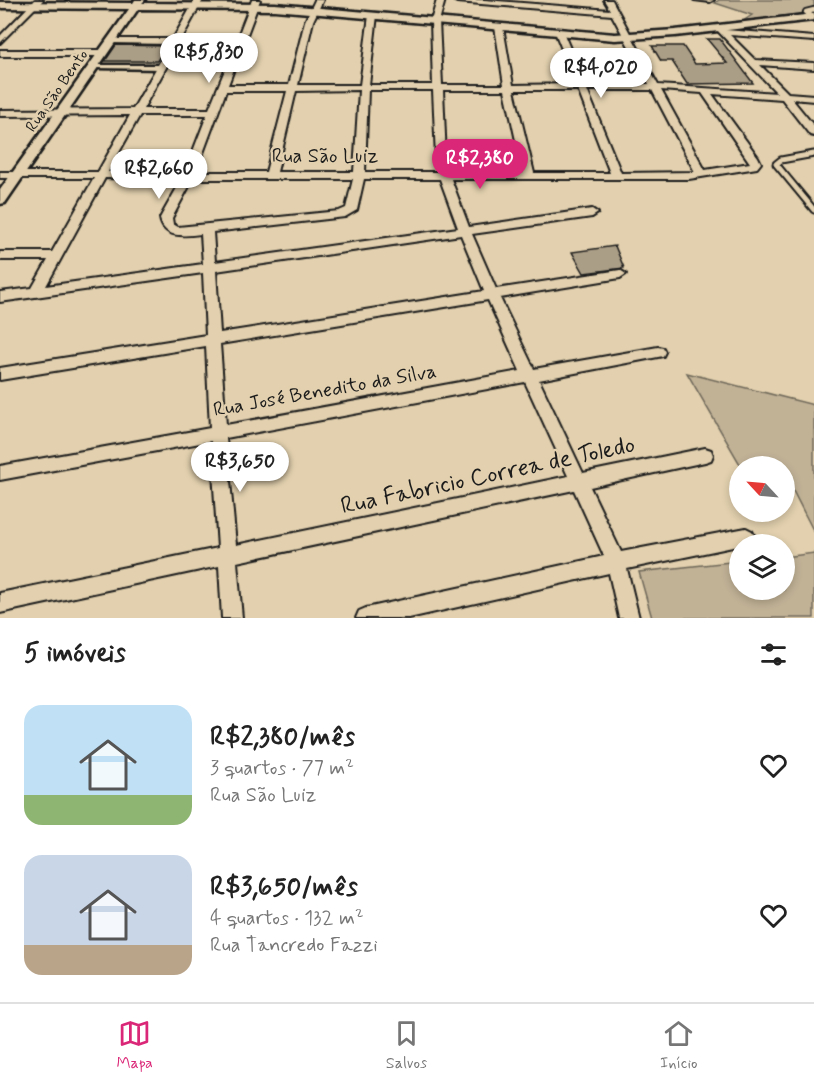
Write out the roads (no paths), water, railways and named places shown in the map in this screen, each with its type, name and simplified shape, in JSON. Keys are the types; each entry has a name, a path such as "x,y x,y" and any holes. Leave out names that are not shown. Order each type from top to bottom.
{"street":[{"path":"271,175 291,87 313,10 319,0"},
{"path":"441,0 435,21 441,158 447,188 492,295 616,562 629,618"},
{"path":"457,0 614,13"},
{"path":"608,0 702,174"},
{"path":"698,0 710,0"},
{"path":"0,40 37,2"},
{"path":"0,5 37,2 255,3 628,37 721,30 814,15"},
{"name":"Rua São Bento","path":"0,200 138,2"},
{"path":"36,292 197,3"},
{"path":"255,3 189,175 166,218 168,228 174,231 207,230 341,214 351,210 359,175 364,87 373,15"},
{"path":"499,27 509,87 529,176"},
{"path":"721,30 814,39"},
{"path":"721,30 785,96 814,133"},
{"path":"559,32 617,176"},
{"path":"111,41 176,42"},
{"path":"170,52 236,52"},
{"path":"0,53 103,53"},
{"path":"751,62 814,66"},
{"path":"95,66 162,67"},
{"path":"222,88 654,87 814,98"},
{"name":"Rua São Luiz","path":"0,175 617,176 702,174 753,166 756,163 704,89"},
{"path":"0,112 213,112"},
{"path":"0,297 592,213"},
{"path":"207,230 218,432 232,618"},
{"path":"0,256 56,256"},
{"path":"0,374 620,274"},
{"name":"Rua José Benedito da Silva","path":"0,472 658,352"},
{"name":"Rua Fabricio Correa de Toledo","path":"0,603 705,455"},
{"path":"366,618 616,562 729,540"}],"lane":[{"path":"814,154 781,160 776,164 814,210"}]}
